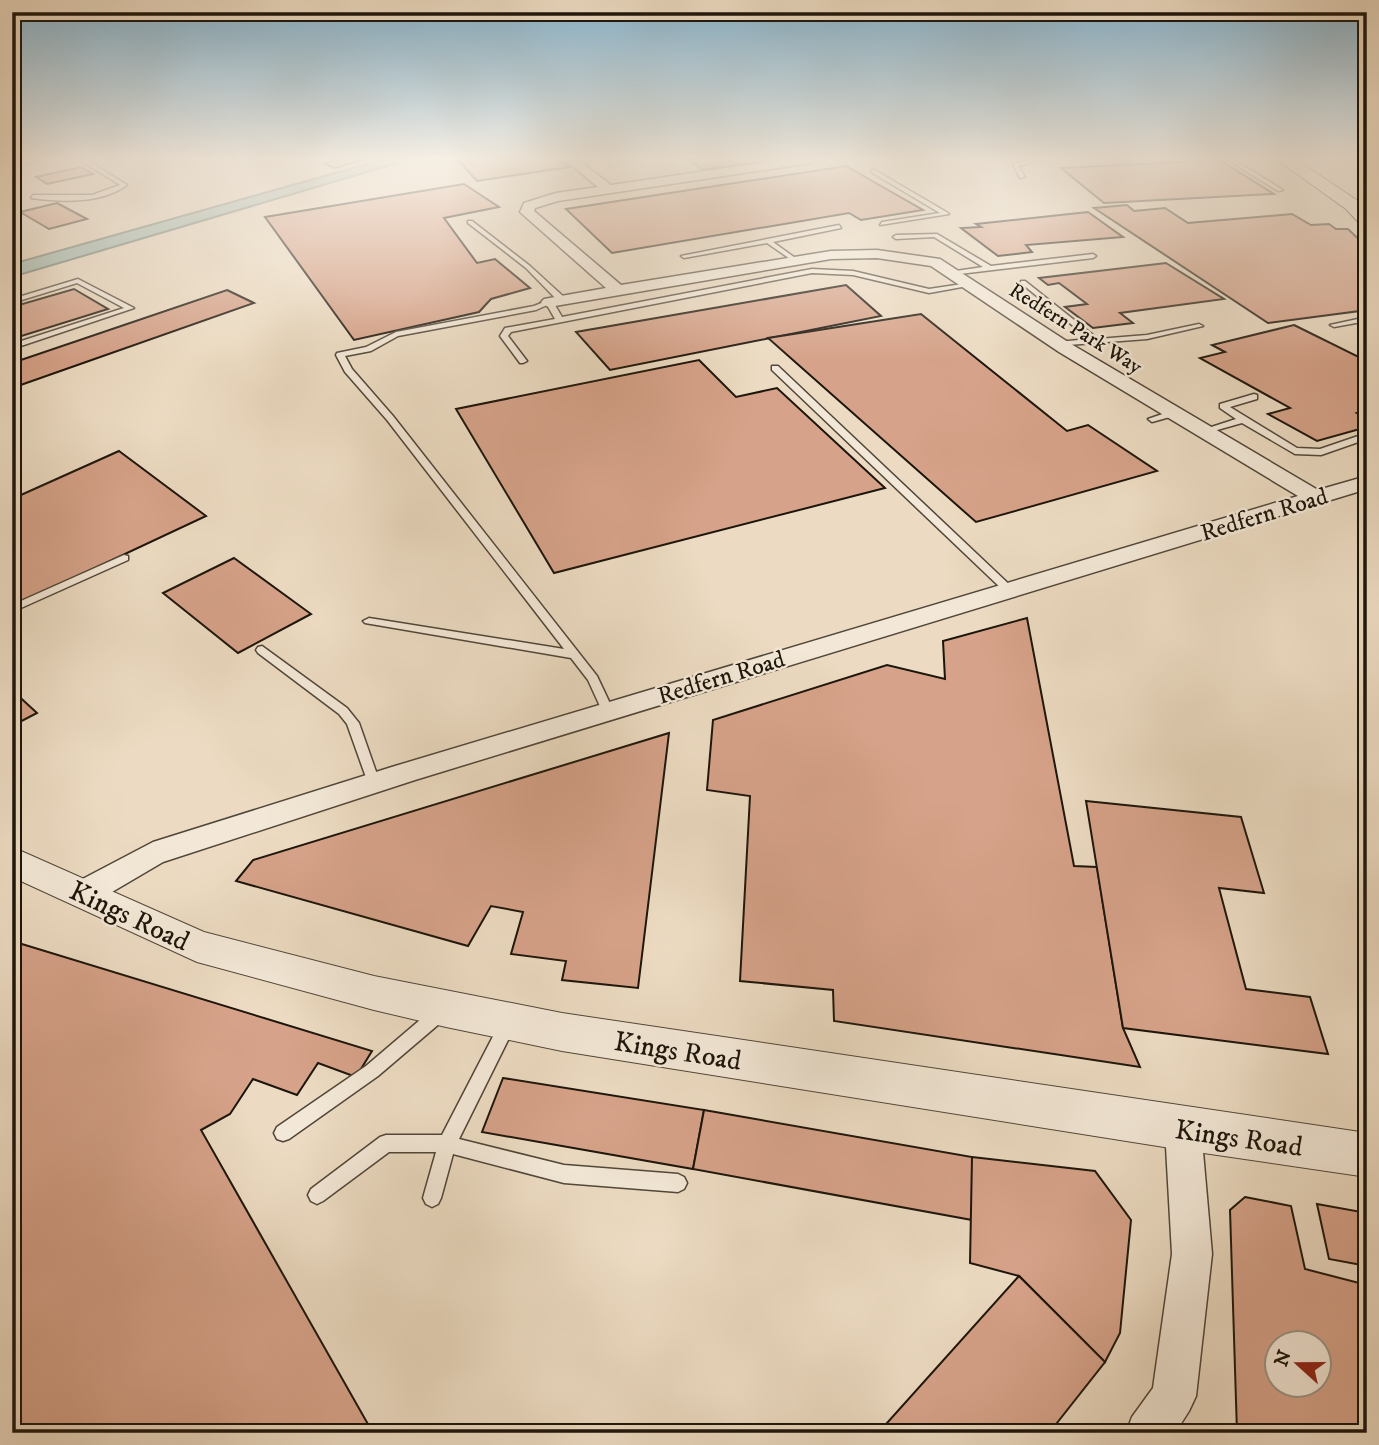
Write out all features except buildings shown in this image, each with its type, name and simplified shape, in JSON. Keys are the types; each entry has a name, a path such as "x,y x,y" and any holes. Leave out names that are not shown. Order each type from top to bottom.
{"street":[{"path":"544,226 618,291"},
{"name":"Redfern Park Way","path":"556,301 831,255 893,256 935,262 1058,344 1316,498"},
{"name":"Redfern Road","path":"84,893 153,854 374,783 1367,482"},
{"name":"Kings Road","path":"14,864 84,893 197,946 374,993 446,1009 562,1032 1367,1155"},
{"path":"1148,1433 1174,1396 1192,1254 1183,1129"}],"lane":[{"path":"476,226 528,267 556,301 559,318"},
{"path":"885,226 896,237 935,235 989,268"},
{"path":"684,256 839,227"},
{"path":"893,256 896,237"},
{"path":"768,241 796,261"},
{"path":"951,273 1093,256"},
{"path":"523,361 503,336 508,330 813,271 853,273 929,291 969,285"},
{"path":"12,301 78,282 130,308 12,347"},
{"path":"1023,282 1096,341"},
{"path":"556,301 536,308 396,334 368,349 340,355 348,370 390,418 575,655 593,679 608,712"},
{"path":"1334,325 1367,319"},
{"path":"1058,344 1146,337 1199,326"},
{"path":"775,368 1009,590"},
{"path":"1254,397 1223,406 1295,452 1321,452 1367,436"},
{"path":"1152,419 1174,413"},
{"path":"1203,431 1243,420"},
{"path":"12,609 124,558"},
{"path":"369,621 575,655"},
{"path":"262,650 343,712 353,723 374,783"},
{"path":"283,1133 372,1071 446,1009"},
{"path":"432,1198 447,1144 510,1021"},
{"path":"317,1195 386,1143 447,1144 564,1174 678,1183"}],"water":[{"path":"145,226 183,226 12,277 12,264"}]}
